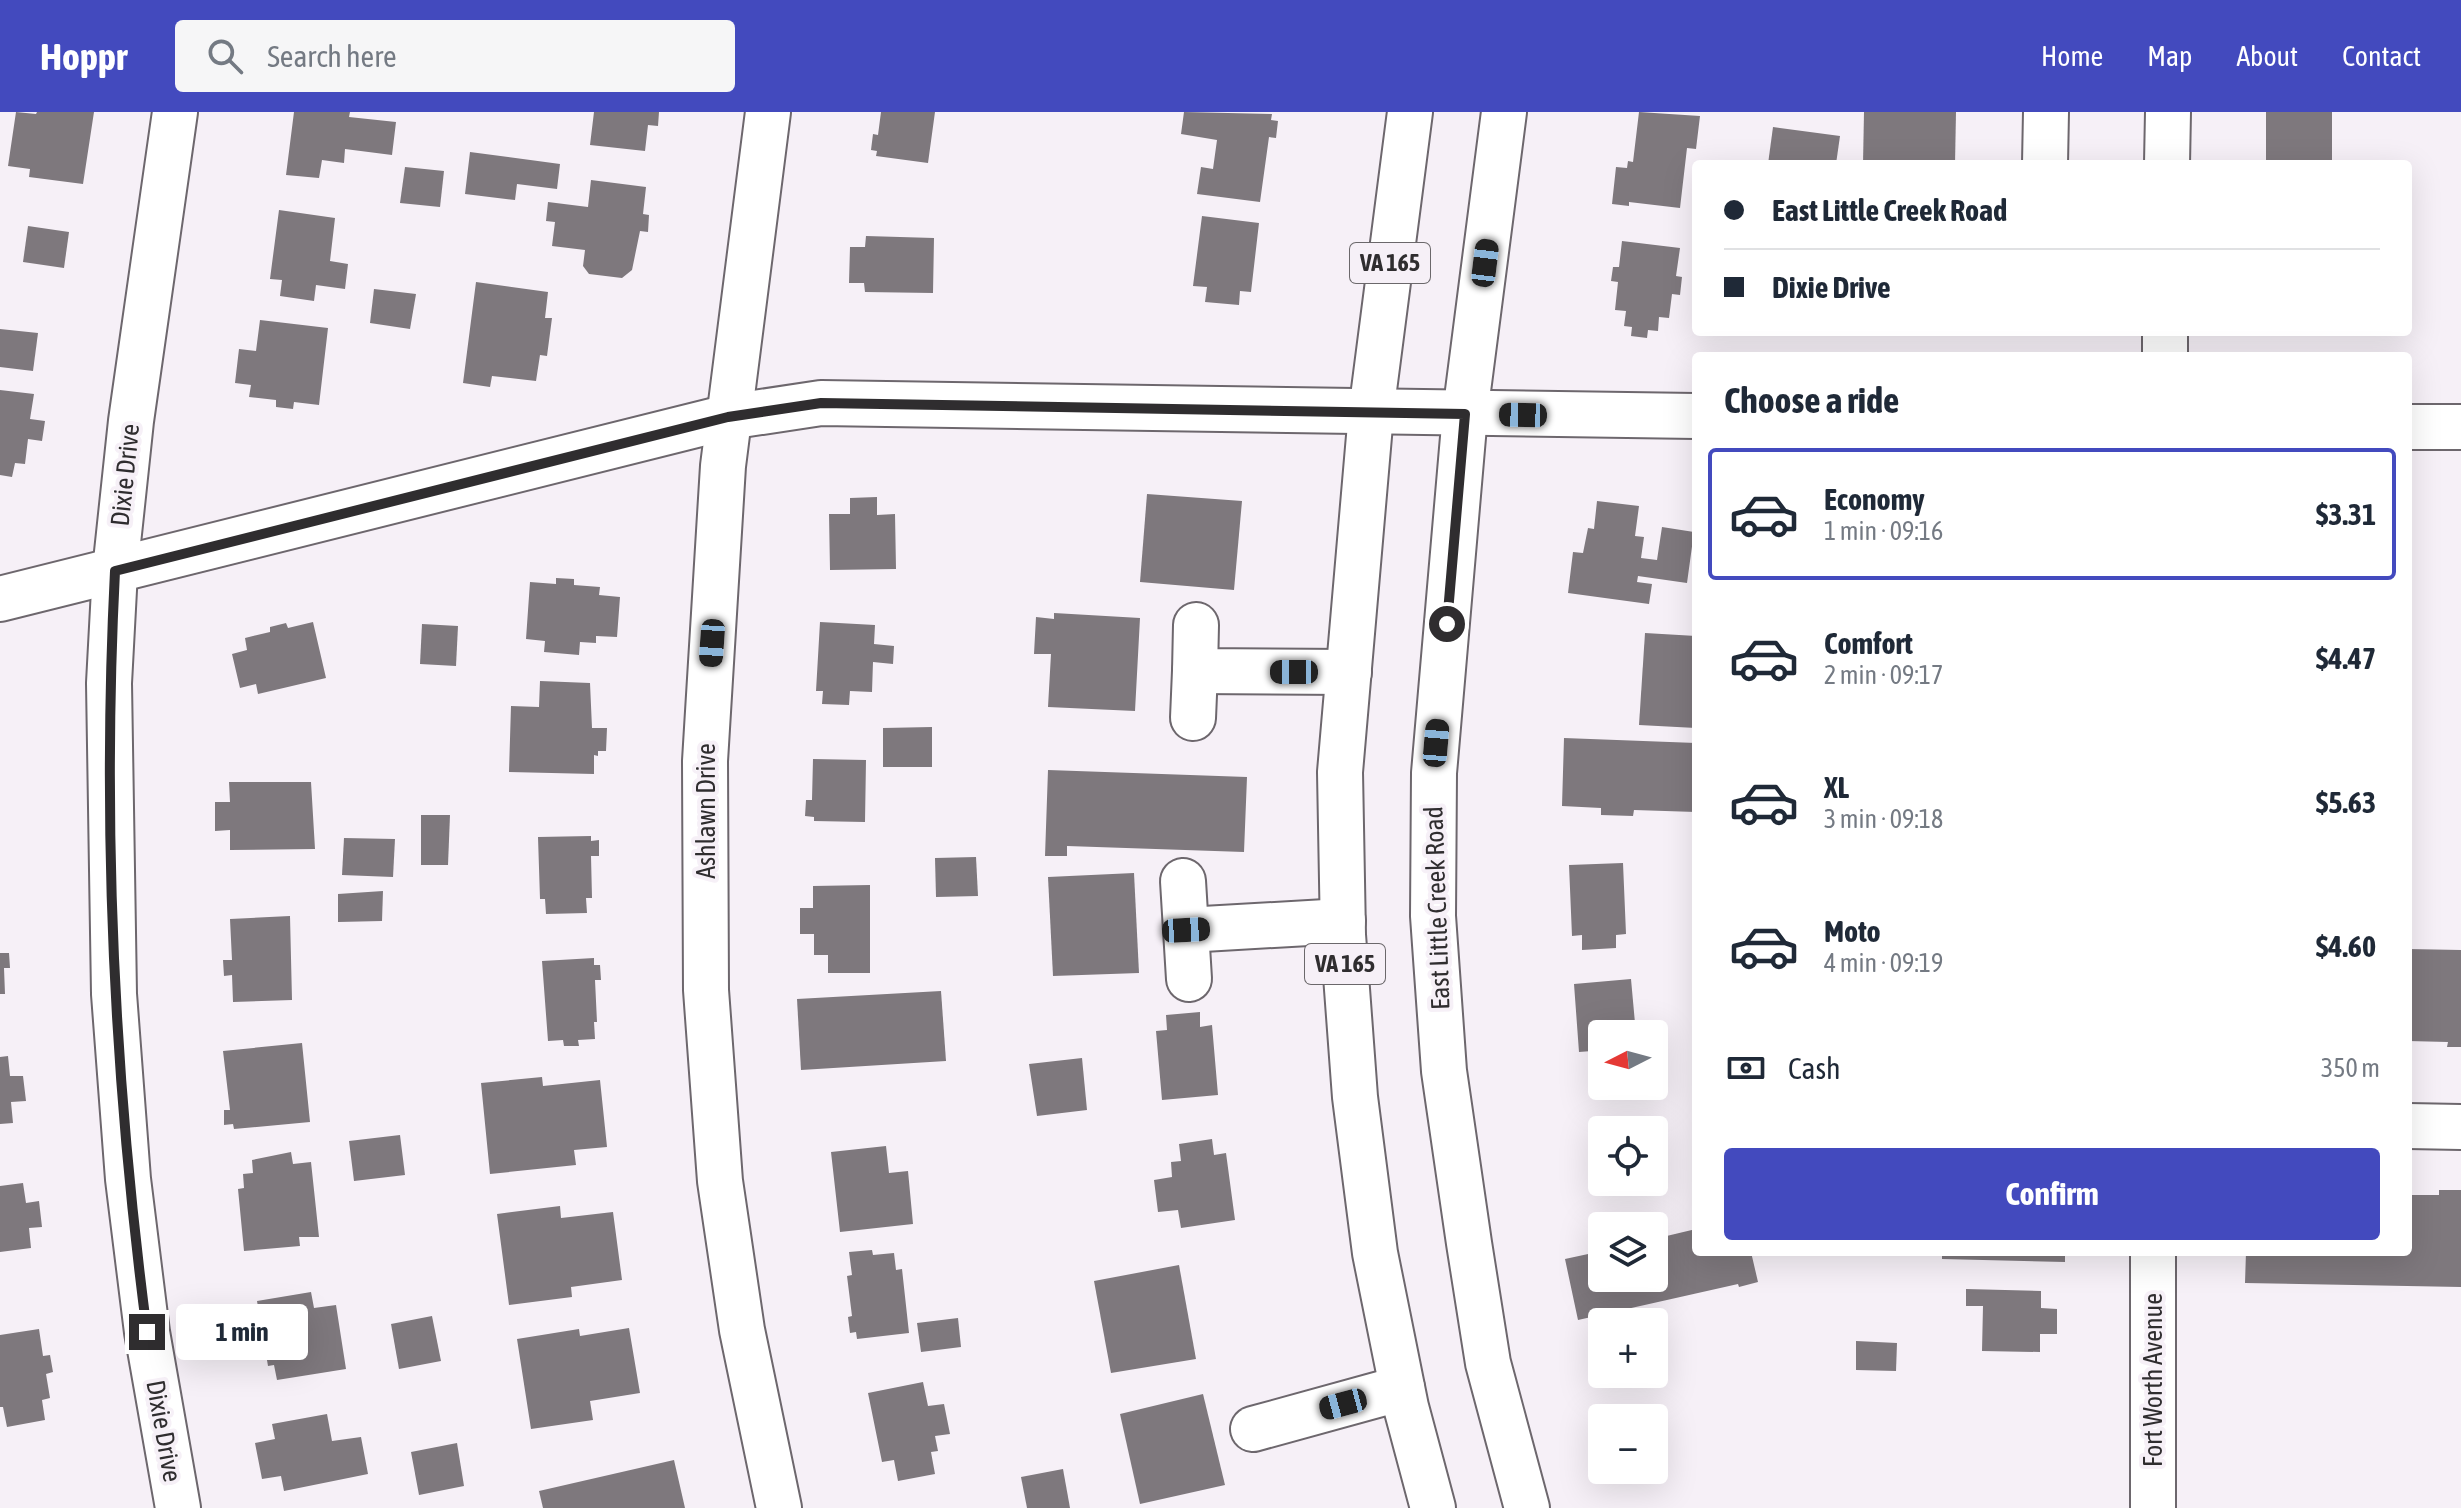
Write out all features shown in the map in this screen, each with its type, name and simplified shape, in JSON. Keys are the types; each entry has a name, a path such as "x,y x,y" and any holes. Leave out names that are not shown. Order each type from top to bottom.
{"street":[{"name":"Dixie Drive","path":"175,112 131,421 115,571 109,683 114,994 128,1179 143,1302 178,1508"},
{"name":"Ashlawn Drive","path":"768,112 728,417 705,761 706,990 720,1181 742,1330 779,1508"},
{"name":"VA 165","path":"1410,112 1371,413 1340,772 1343,921 1355,1097 1375,1253 1402,1388 1433,1508"},
{"name":"East Little Creek Road","path":"1504,112 1465,414 1434,773 1433,916 1444,1071 1488,1363 1527,1508"},
{"path":"2045,160 2046,112"},
{"path":"2167,160 2168,112"},
{"path":"0,599 728,417 821,403 1692,416"},
{"path":"2412,427 2461,427"},
{"path":"1193,718 1196,625"},
{"path":"1195,671 1349,672"},
{"path":"1183,881 1189,979"},
{"path":"1186,930 1343,921"},
{"path":"2412,1126 2461,1127"},
{"name":"Fort Worth Avenue","path":"2153,1256 2153,1508"},
{"path":"1253,1429 1402,1388"}],"building":[{"path":"16,112 94,112 83,184 29,177 30,169 8,166"},
{"path":"294,112 350,112 349,117 396,122 392,155 345,149 344,163 322,160 319,178 286,175"},
{"path":"594,112 659,112 658,126 648,125 645,151 590,145"},
{"path":"881,112 935,112 928,163 876,156 877,151 871,150 873,134 878,135"},
{"path":"1184,112 1272,114 1271,120 1278,121 1276,138 1269,137 1260,202 1197,194 1201,167 1213,169 1217,140 1181,134"},
{"path":"1639,112 1700,116 1696,149 1687,148 1680,208 1629,202 1629,206 1612,204 1616,167 1627,168 1628,161 1633,162"},
{"path":"1864,112 1956,112 1955,160 1863,160"},
{"path":"2266,112 2332,112 2332,160 2266,160"},
{"path":"1773,127 1840,136 1837,160 1769,160"},
{"path":"470,152 560,164 557,189 517,184 515,200 465,194"},
{"path":"405,167 444,171 440,207 400,203"},
{"path":"591,180 646,187 643,214 649,215 648,232 640,231 632,270 622,278 589,274 583,266 585,250 552,246 555,222 546,221 548,202 588,207"},
{"path":"279,210 335,218 330,261 348,264 345,289 316,285 314,301 280,296 282,280 270,279"},
{"path":"1202,216 1259,223 1251,292 1240,291 1239,305 1205,302 1207,287 1193,286"},
{"path":"28,226 69,232 64,268 23,262"},
{"path":"866,236 934,238 933,293 865,292 864,283 849,283 850,247 865,247"},
{"path":"1622,241 1680,248 1676,276 1682,277 1680,295 1672,294 1669,318 1659,317 1658,331 1648,330 1647,338 1631,336 1632,327 1624,326 1626,311 1615,310 1618,282 1611,281 1613,267 1619,267"},
{"path":"476,282 548,292 545,318 552,318 547,356 540,355 536,381 492,376 490,387 463,383"},
{"path":"374,289 416,294 410,329 370,323"},
{"path":"260,320 328,328 319,405 294,402 293,409 276,407 276,400 249,397 251,385 235,383 239,349 256,351"},
{"path":"0,329 38,333 33,371 0,367"},
{"path":"0,390 34,394 30,419 45,421 42,441 28,439 25,464 15,463 12,477 0,475"},
{"path":"1147,494 1242,501 1234,590 1140,582"},
{"path":"877,497 877,515 895,514 896,569 830,570 829,514 850,514 850,498"},
{"path":"1597,501 1639,506 1635,536 1644,537 1641,558 1657,560 1662,527 1692,532 1687,583 1638,576 1637,582 1652,584 1649,604 1568,593 1573,552 1583,553 1588,528 1594,529"},
{"path":"556,578 574,579 574,585 600,587 599,595 620,597 617,637 596,636 596,643 580,642 579,655 544,652 545,641 526,639 530,582 556,584"},
{"path":"1054,613 1140,618 1135,711 1048,707 1051,654 1034,654 1036,617 1054,619"},
{"path":"313,622 326,678 258,694 256,684 240,688 232,654 247,650 245,638 270,632 270,627 286,623 288,628"},
{"path":"820,622 875,625 874,644 894,646 893,664 873,662 872,692 850,691 849,705 822,704 823,691 816,691"},
{"path":"422,624 458,626 456,666 420,664"},
{"path":"1645,633 1692,636 1692,728 1639,725"},
{"path":"540,681 590,683 592,728 607,728 606,751 598,751 598,756 594,755 594,774 509,772 511,706 539,707"},
{"path":"932,727 932,767 883,767 883,728"},
{"path":"1564,738 1692,743 1692,812 1634,810 1633,816 1601,815 1601,808 1562,806"},
{"path":"813,759 866,760 865,822 814,821 814,817 805,816 806,800 812,800"},
{"path":"1048,770 1247,777 1244,852 1067,846 1067,856 1045,856"},
{"path":"229,782 311,782 315,849 230,850 230,830 215,831 215,802 230,802"},
{"path":"421,815 450,815 448,865 421,865"},
{"path":"591,836 591,841 599,840 599,856 591,856 592,898 586,898 587,913 546,914 545,899 540,899 538,837"},
{"path":"344,838 395,839 393,877 342,875"},
{"path":"976,857 978,896 936,897 935,858"},
{"path":"1623,863 1626,934 1616,935 1616,948 1582,950 1582,935 1572,936 1569,865"},
{"path":"1134,873 1139,973 1053,976 1048,877"},
{"path":"870,885 870,973 828,973 828,955 814,955 814,934 800,934 800,908 813,908 813,886"},
{"path":"383,891 382,921 338,922 338,894"},
{"path":"290,916 292,1000 233,1002 232,975 224,976 223,960 232,960 230,919"},
{"path":"2412,949 2461,950 2461,1047 2447,1047 2448,1042 2412,1041"},
{"path":"0,953 9,953 10,968 4,968 5,994 0,994"},
{"path":"594,958 594,965 600,965 601,980 595,980 595,1039 578,1040 579,1046 564,1046 563,1040 548,1041 542,961"},
{"path":"1631,979 1635,1020 1588,1020 1588,1051 1579,1052 1574,984"},
{"path":"941,991 946,1061 801,1070 797,999"},
{"path":"1200,1012 1200,1027 1212,1025 1218,1095 1162,1100 1156,1031 1167,1030 1166,1015"},
{"path":"302,1043 310,1122 234,1129 233,1124 224,1125 224,1110 230,1110 223,1051"},
{"path":"8,1056 10,1076 23,1076 26,1101 11,1102 13,1123 0,1124 0,1057"},
{"path":"1082,1058 1087,1110 1037,1116 1029,1064"},
{"path":"542,1077 543,1086 600,1080 607,1147 574,1150 576,1165 490,1174 481,1083"},
{"path":"400,1135 405,1175 354,1181 349,1141"},
{"path":"1212,1139 1214,1155 1226,1153 1235,1220 1181,1228 1178,1210 1158,1212 1154,1180 1172,1177 1171,1162 1181,1161 1179,1144"},
{"path":"886,1146 889,1173 908,1171 913,1224 840,1232 831,1152"},
{"path":"291,1152 293,1164 311,1162 319,1237 299,1237 300,1246 244,1251 238,1189 244,1188 243,1174 253,1173 252,1160"},
{"path":"23,1183 26,1203 39,1201 42,1227 29,1228 31,1248 0,1252 0,1186"},
{"path":"2439,1190 2461,1190 2461,1287 2245,1283 2246,1256 2412,1256 2412,1195 2439,1195"},
{"path":"560,1206 561,1218 613,1212 622,1280 571,1287 572,1297 509,1305 497,1214"},
{"path":"1692,1230 1692,1256 1752,1256 1758,1282 1631,1308 1588,1308 1588,1318 1578,1320 1565,1259 1588,1254 1588,1292 1668,1292 1668,1236"},
{"path":"872,1250 873,1255 894,1253 896,1270 902,1269 909,1333 857,1339 856,1332 850,1333 848,1317 852,1316 847,1276 852,1275 849,1252"},
{"path":"1942,1256 2065,1256 2065,1262 1942,1259"},
{"path":"1179,1265 1196,1359 1111,1373 1094,1281"},
{"path":"1966,1289 2041,1291 2041,1308 2057,1309 2057,1334 2040,1334 2040,1352 1982,1351 1983,1306 1966,1306"},
{"path":"311,1292 314,1308 336,1305 346,1369 277,1380 274,1365 268,1366 257,1301"},
{"path":"432,1316 441,1361 399,1369 391,1324"},
{"path":"958,1318 961,1347 921,1352 917,1323"},
{"path":"629,1328 640,1393 590,1401 593,1420 531,1429 517,1339 579,1329 580,1336"},
{"path":"39,1329 43,1356 50,1355 53,1372 46,1374 50,1398 42,1400 45,1420 7,1427 3,1407 0,1407 0,1335"},
{"path":"1856,1341 1897,1343 1896,1371 1856,1370"},
{"path":"923,1382 928,1406 944,1404 950,1434 935,1436 938,1451 931,1452 935,1474 898,1481 894,1460 882,1462 868,1393"},
{"path":"1203,1394 1225,1485 1140,1504 1120,1414"},
{"path":"327,1414 332,1441 361,1437 368,1474 284,1491 281,1476 262,1479 255,1443 275,1439 272,1424"},
{"path":"457,1443 464,1486 419,1495 411,1452"},
{"path":"674,1460 685,1508 543,1508 539,1491"},
{"path":"1063,1469 1070,1508 1027,1508 1021,1477"}],"route":[{"path":"147,1332 128,1179 114,994 109,683 115,571 728,417 821,403 1465,414 1447,624"}]}
